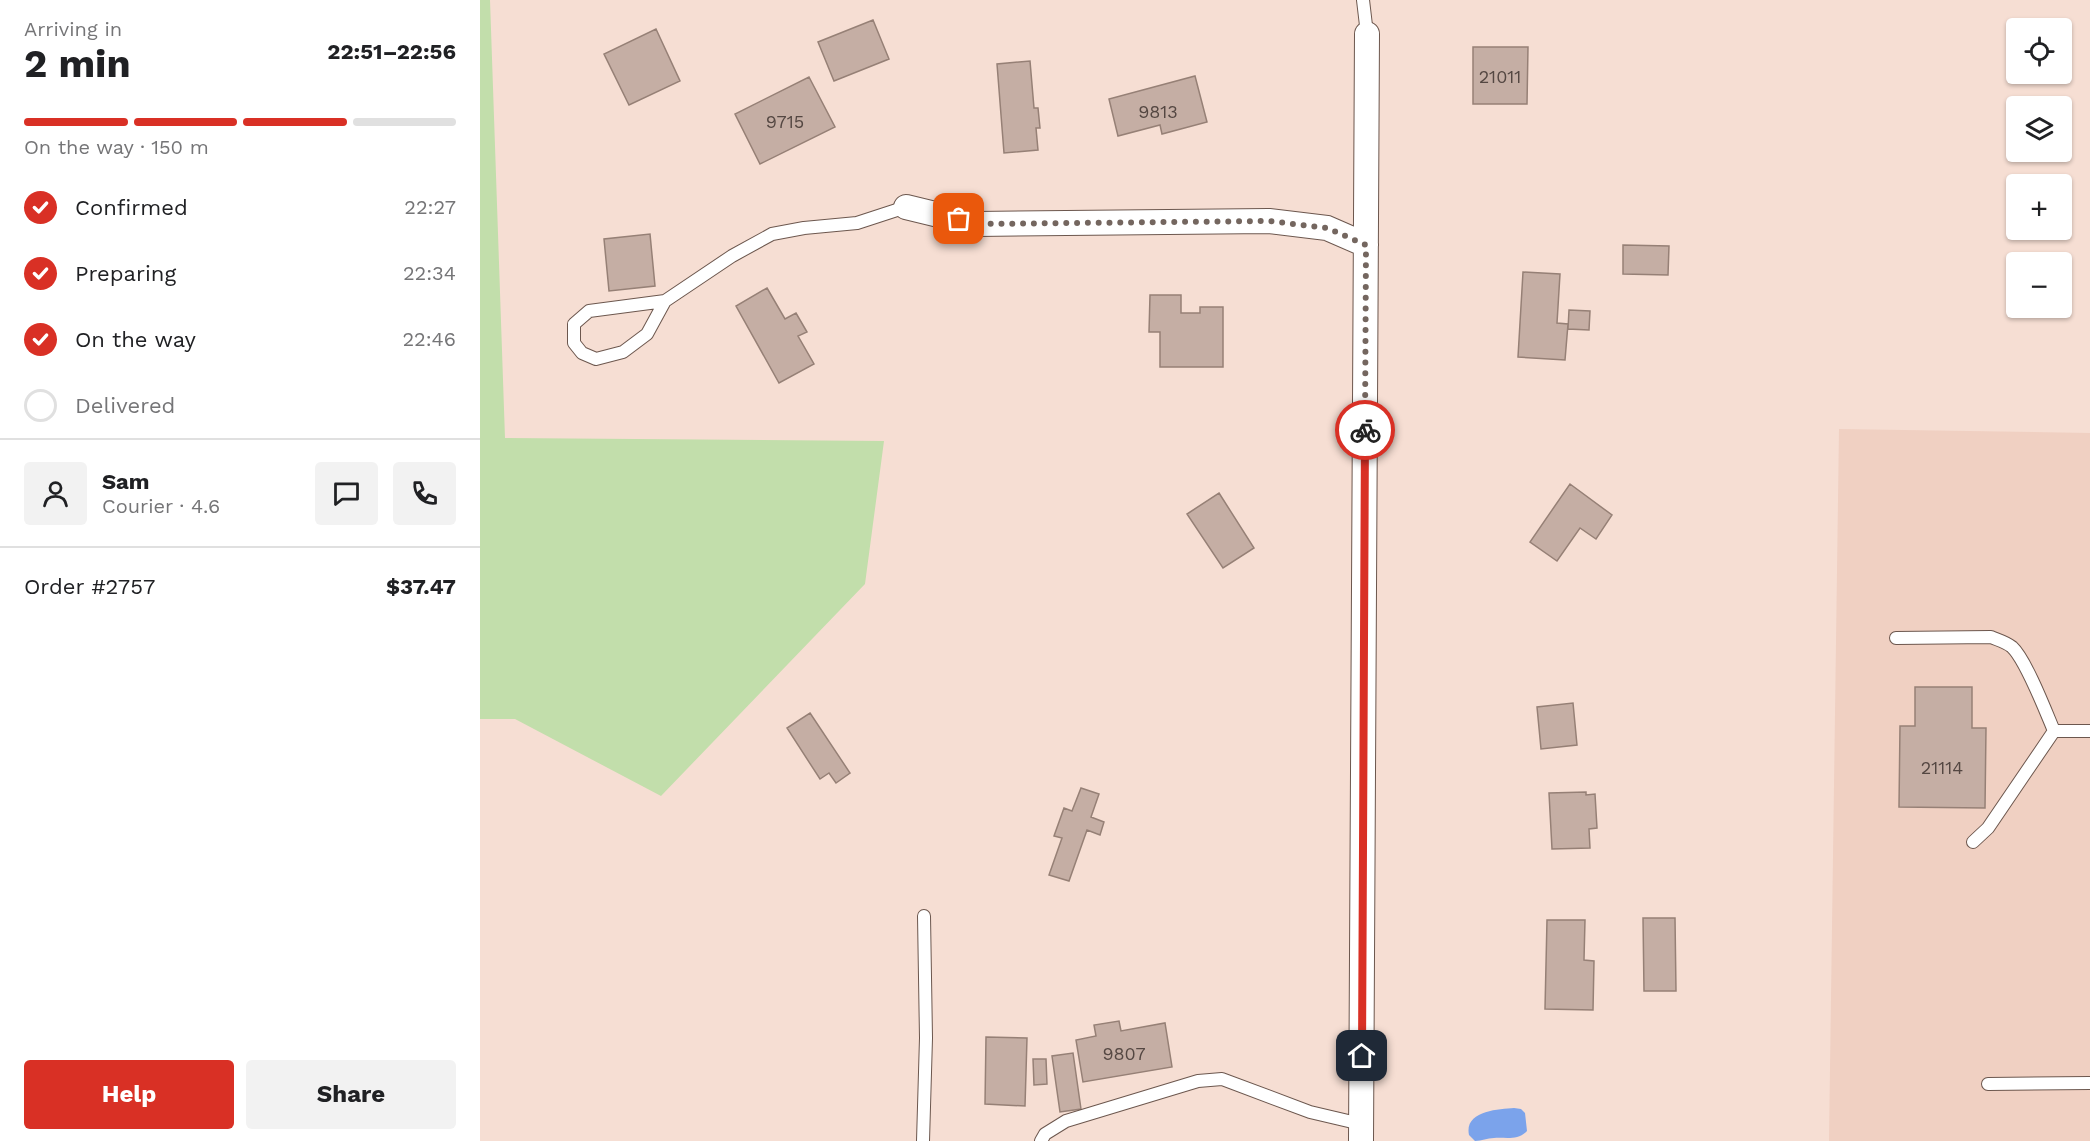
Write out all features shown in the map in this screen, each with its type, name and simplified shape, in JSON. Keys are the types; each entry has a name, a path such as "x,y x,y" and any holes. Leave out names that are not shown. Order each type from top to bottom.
{"street":[{"path":"1361,1132 1367,34"},
{"path":"906,207 976,224 1269,221 1327,228 1366,245"}],"lane":[{"path":"1363,0 1367,34"},
{"path":"665,301 648,334 623,352 596,359 582,353 574,343 574,324 589,311 665,301 732,256 772,234 804,228 857,223 906,207"},
{"path":"1896,638 1991,637 2002,641 2013,648 2027,671 2054,731"},
{"path":"2054,731 2090,731"},
{"path":"1973,842 1988,828 2054,731"},
{"path":"923,1141 926,1038 924,916"},
{"path":"1041,1141 1045,1134 1066,1121 1198,1081 1222,1079 1361,1132"},
{"path":"1988,1084 2090,1083"}],"shaded area":[{"path":"1839,429 2090,433 2090,1141 1829,1141"}],"green space":[{"path":"480,0 490,0 505,438 884,441 865,584 661,796 515,719 480,719"}],"water":[{"path":"1521,1109 1525,1113 1527,1131 1523,1134 1515,1137 1475,1141 1469,1135 1469,1127 1477,1116 1491,1111"}],"building":[{"path":"873,20 889,59 834,81 818,42"},
{"path":"656,29 680,81 629,105 604,54"},
{"path":"1473,47 1528,47 1527,104 1473,104"},
{"path":"1030,61 1034,108 1038,108 1040,128 1036,128 1038,150 1004,153 997,64"},
{"path":"1195,76 1207,122 1162,134 1160,125 1118,136 1109,99"},
{"path":"809,77 835,127 760,164 735,114"},
{"path":"650,234 655,286 609,291 604,239"},
{"path":"1623,245 1669,246 1668,275 1623,274"},
{"path":"1523,272 1560,274 1557,323 1568,324 1565,360 1518,357"},
{"path":"767,288 785,319 796,313 807,332 798,336 814,364 779,383 736,306"},
{"path":"1150,295 1181,295 1181,313 1200,313 1200,307 1223,307 1223,367 1160,367 1160,332 1149,332"},
{"path":"1569,310 1590,311 1589,330 1568,329"},
{"path":"1570,484 1612,515 1596,539 1580,528 1557,561 1530,542"},
{"path":"1219,493 1254,548 1223,568 1187,514"},
{"path":"1915,687 1972,687 1972,728 1986,728 1985,808 1899,807 1900,726 1915,726"},
{"path":"1573,703 1577,745 1541,749 1537,707"},
{"path":"810,713 850,773 836,783 829,773 820,779 787,728"},
{"path":"1081,788 1099,794 1091,817 1104,822 1100,835 1087,830 1069,881 1049,875 1062,838 1054,836 1064,808 1072,811"},
{"path":"1586,792 1586,795 1595,794 1597,828 1589,829 1590,848 1552,849 1549,793"},
{"path":"1643,918 1675,918 1676,991 1644,991"},
{"path":"1547,920 1585,920 1584,960 1594,961 1593,1010 1545,1009"},
{"path":"1119,1021 1121,1031 1165,1023 1172,1067 1083,1082 1076,1040 1096,1036 1094,1025"},
{"path":"986,1037 1027,1038 1025,1106 985,1104"},
{"path":"1073,1053 1081,1109 1060,1112 1052,1056"},
{"path":"1033,1059 1046,1059 1047,1084 1034,1085"}],"way so far":[{"path":"959,219 976,224 1269,221 1327,228 1366,245 1365,430"}],"route":[{"path":"1362,1056 1365,430"}]}
